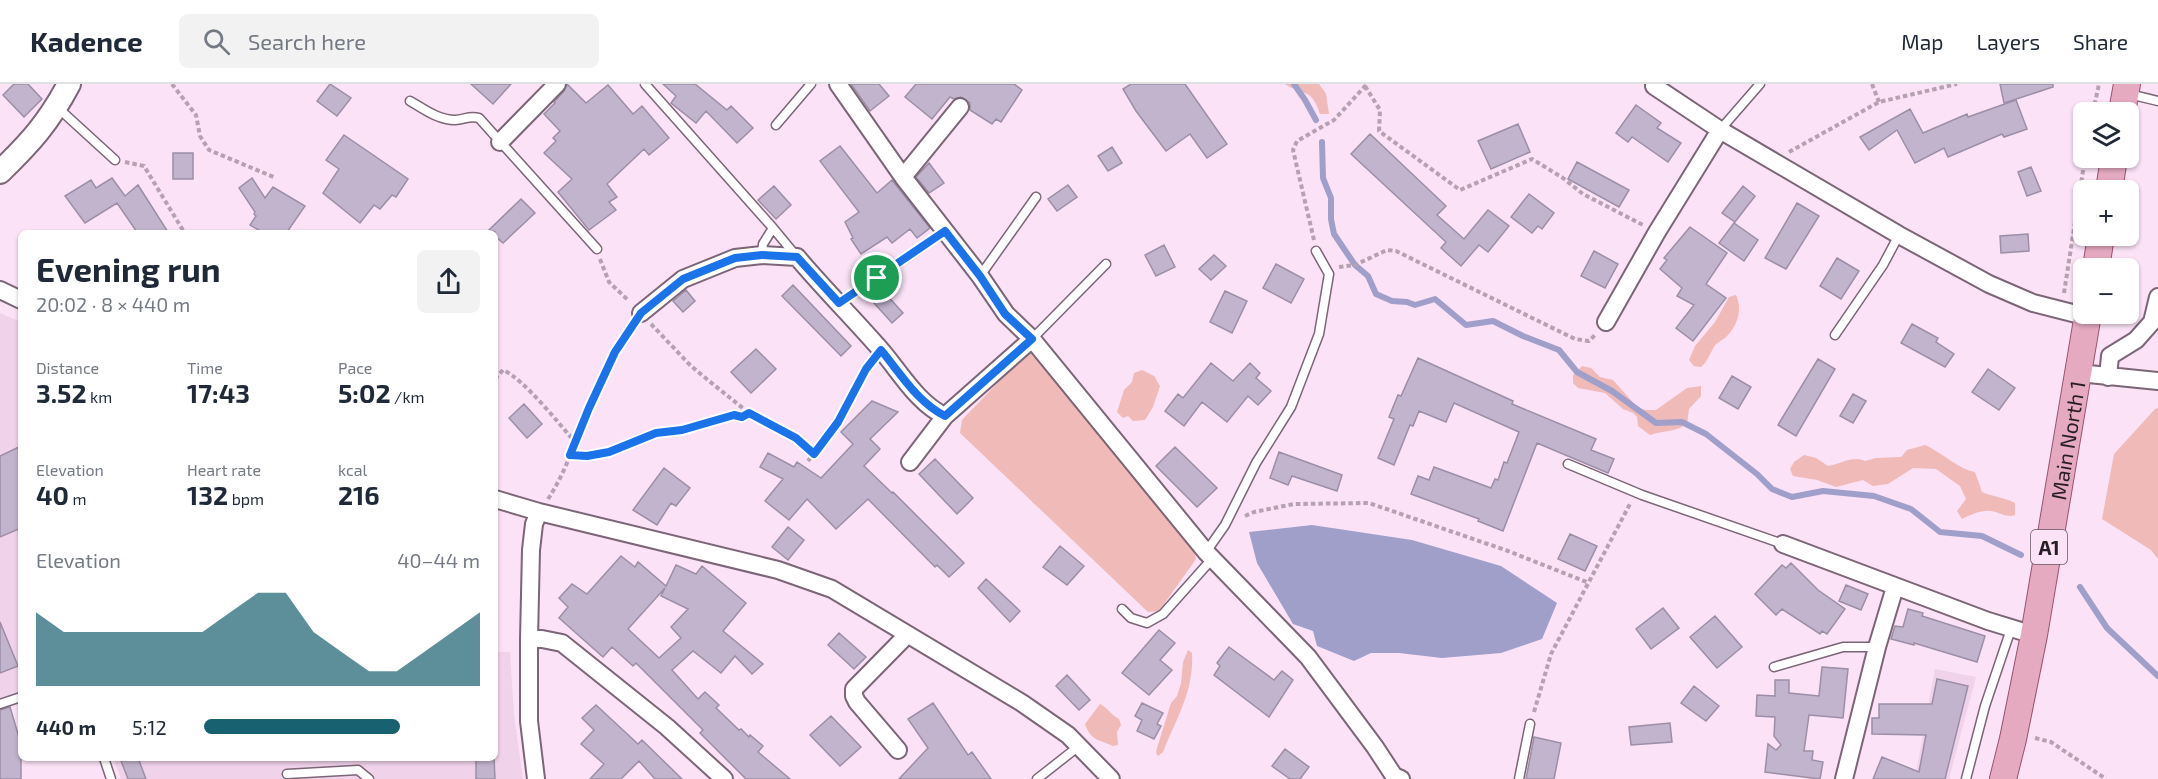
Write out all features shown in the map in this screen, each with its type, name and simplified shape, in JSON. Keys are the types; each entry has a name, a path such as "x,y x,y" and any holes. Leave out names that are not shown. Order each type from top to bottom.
{"main road":[{"path":"0,172 34,138 57,106 69,84"},
{"name":"Main North 1","path":"2003,779 2014,734 2023,632 2079,373 2087,324"}],"street":[{"path":"500,142 557,84"},
{"path":"838,84 903,177 980,276 1005,314 1032,339 1209,556 1308,657 1394,776 1401,779"},
{"path":"1653,85 1720,130 1989,285 2033,303 2073,312"},
{"path":"903,177 960,107"},
{"path":"1606,322 1657,232 1720,130"},
{"path":"641,313 683,279 735,258 762,255 797,257 881,350 924,402 945,416"},
{"path":"0,290 18,299"},
{"path":"2108,377 2110,356 2136,340 2152,322 2158,297"},
{"path":"910,462 945,416 1032,339"},
{"path":"2079,373 2158,381"},
{"path":"498,500 778,570 832,589 1022,703 1068,735 1111,779"},
{"path":"536,779 530,722 531,550 534,524 539,512"},
{"path":"1783,544 1894,587 2023,632"},
{"path":"1844,779 1894,587"},
{"path":"898,750 857,702 854,689 907,635"},
{"path":"530,639 562,643 667,727 724,779"}],"lane":[{"path":"645,84 797,257"},
{"path":"776,125 812,84"},
{"path":"1720,130 1760,84"},
{"path":"2125,96 2158,101"},
{"path":"410,101 447,119 458,120 471,115 478,118 597,249"},
{"path":"57,106 115,160"},
{"path":"980,276 1036,197"},
{"path":"762,255 763,244 773,228"},
{"path":"877,278 945,231"},
{"path":"1835,335 1883,265 1899,235"},
{"path":"1122,609 1131,618 1147,623 1163,614 1209,556 1256,463 1291,407 1319,334 1329,274 1316,251"},
{"path":"1032,339 1107,264"},
{"path":"1568,464 1636,492 1783,544"},
{"path":"1966,779 1985,706 2023,632"},
{"path":"1774,667 1843,647 1877,647"},
{"path":"0,704 18,698"},
{"path":"1519,779 1530,724"},
{"path":"1037,779 1079,746"},
{"path":"105,761 111,779"},
{"path":"287,774 358,770 369,779"}],"path":[{"path":"172,84 196,115 200,136 209,150 276,178"},
{"path":"1872,84 1879,102"},
{"path":"1774,161 1812,137 1879,102 1957,84"},
{"path":"2095,102 2099,84"},
{"path":"1316,251 1293,150 1296,141 1334,120 1366,85 1380,110 1379,131 1460,190 1532,159 1563,178 1583,194 1657,232"},
{"path":"115,160 144,166 183,230"},
{"path":"2061,310 2083,168"},
{"path":"597,249 609,282 691,366 749,413 796,438 814,454"},
{"path":"1329,274 1335,268 1355,265 1387,250 1402,254 1575,339 1589,341 1606,322"},
{"path":"839,303 877,278"},
{"path":"539,512 556,487 615,352 641,313"},
{"path":"808,462 838,422 866,369 881,350"},
{"path":"498,376 503,370 522,384 576,442"},
{"path":"570,455 587,456 609,452 656,433 682,430 734,415 742,417 749,413"},
{"path":"1530,724 1551,654 1636,492"},
{"path":"1225,525 1254,512 1294,504 1369,503 1508,551 1589,583"},
{"path":"2014,734 2051,742 2106,779"}],"shaded area":[{"path":"1285,84 1319,84 1326,94 1329,114 1320,114 1310,96"},
{"path":"1736,295 1739,312 1733,329 1717,343 1701,367 1694,366 1689,360 1695,346 1715,322 1729,297"},
{"path":"0,313 18,321 18,694 0,700"},
{"path":"1027,352 1032,354 1193,546 1196,559 1159,611 1148,612 960,433 962,420"},
{"path":"1582,366 1591,368 1600,377 1613,380 1638,408 1656,410 1687,388 1701,386 1701,396 1689,409 1687,424 1650,435 1638,426 1637,417 1633,413 1623,409 1605,393 1578,388 1573,383 1573,375"},
{"path":"1142,370 1154,376 1160,386 1153,407 1145,420 1133,421 1128,416 1123,418 1117,412 1124,390 1132,382 1134,373"},
{"path":"2158,408 2158,559 2151,550 2102,519 2114,454"},
{"path":"1925,445 1963,468 1975,472 1982,492 2015,503 2015,515 2009,516 1987,511 1962,519 1957,511 1966,499 1960,486 1936,469 1913,468 1888,484 1873,486 1863,480 1836,487 1817,480 1793,476 1790,469 1794,462 1804,455 1816,458 1828,466 1851,459 1865,461 1901,457 1907,450"},
{"path":"1188,650 1192,653 1192,667 1187,692 1163,752 1158,756 1157,748 1171,703 1177,696 1183,662"},
{"path":"498,652 510,652 514,715 523,779 121,779 114,761 498,761"},
{"path":"1935,669 1976,677 1949,779 1935,779 1916,773"},
{"path":"1100,704 1119,719 1121,725 1117,732 1118,745 1113,746 1096,739 1087,730 1085,724"}],"water":[{"path":"1312,525 1412,540 1501,566 1557,603 1542,639 1501,653 1442,658 1399,653 1371,653 1354,661 1317,646 1313,631 1293,624 1257,563 1249,532"}],"building":[{"path":"14,84 28,84 42,99 24,117 3,95"},
{"path":"330,84 351,98 337,116 317,101"},
{"path":"471,84 511,84 493,104"},
{"path":"567,84 586,103 608,85 633,114 642,106 669,138 649,155 644,149 607,184 617,197 609,202 616,210 589,230 558,192 572,179 544,153 556,141 553,138 560,131 544,114 555,103"},
{"path":"663,84 695,84 727,110 731,106 753,128 737,143 706,111 696,123 671,103 676,96"},
{"path":"851,84 879,84 889,96 870,111"},
{"path":"916,84 1014,84 1022,90 1001,122 996,119 992,124 970,110 970,103 961,97 954,99 950,97 932,119 905,97"},
{"path":"1131,84 1185,84 1227,144 1207,158 1190,134 1166,151 1136,111 1123,89"},
{"path":"2000,84 2053,84 2053,87 2004,103"},
{"path":"2016,100 2027,129 2004,137 2002,134 1948,157 1944,148 1915,163 1897,130 1869,150 1860,137 1910,109 1923,133 1967,114 1968,117"},
{"path":"1636,105 1661,123 1657,128 1681,143 1668,162 1632,137 1628,142 1616,133"},
{"path":"1518,124 1530,152 1491,169 1478,141"},
{"path":"1370,134 1446,206 1437,215 1464,239 1488,210 1509,226 1488,252 1479,245 1461,266 1441,248 1446,242 1351,154"},
{"path":"344,135 408,179 396,197 392,195 380,209 374,205 360,223 323,193 339,169 326,160"},
{"path":"840,146 877,193 892,180 930,228 917,238 910,229 892,243 887,237 861,254 851,239 853,238 845,222 859,212 820,161"},
{"path":"1112,147 1122,163 1108,171 1098,156"},
{"path":"173,153 193,153 193,179 173,179"},
{"path":"1577,162 1629,190 1619,207 1568,179"},
{"path":"929,163 944,183 929,193 916,177"},
{"path":"2031,167 2041,191 2027,196 2018,172"},
{"path":"112,178 125,196 138,185 167,230 136,230 117,203 85,223 65,196 91,180 96,188"},
{"path":"252,178 265,198 273,187 305,206 288,230 259,230 250,225 256,216 255,212 239,188"},
{"path":"1068,185 1077,197 1057,211 1048,199"},
{"path":"774,186 791,205 776,219 758,200"},
{"path":"1743,186 1755,196 1735,222 1722,213"},
{"path":"1529,194 1554,213 1542,229 1538,226 1532,233 1511,217"},
{"path":"521,199 535,213 503,243 498,239 498,230 489,230"},
{"path":"1797,203 1819,216 1786,269 1765,258"},
{"path":"1734,223 1758,240 1744,261 1719,243"},
{"path":"1690,227 1727,253 1706,284 1726,298 1693,341 1676,328 1694,305 1677,296 1682,288 1660,269 1667,260 1664,258"},
{"path":"2028,234 2029,251 2001,253 2000,236"},
{"path":"1164,245 1175,267 1156,276 1145,255"},
{"path":"1594,251 1618,264 1605,288 1581,276"},
{"path":"1214,255 1226,266 1211,280 1199,269"},
{"path":"1837,258 1859,271 1841,299 1820,286"},
{"path":"1276,264 1304,279 1291,303 1263,288"},
{"path":"793,285 851,346 841,356 782,296"},
{"path":"686,290 695,301 683,312 673,301"},
{"path":"1225,291 1247,301 1232,333 1210,322"},
{"path":"885,293 903,313 892,323 874,303"},
{"path":"1912,324 1938,338 1936,342 1954,354 1945,367 1901,343"},
{"path":"756,349 776,369 751,393 731,372"},
{"path":"1418,358 1513,401 1512,404 1596,439 1591,450 1614,459 1608,473 1537,443 1503,531 1478,521 1479,519 1411,494 1418,476 1429,480 1434,467 1491,488 1495,479 1498,480 1504,462 1507,463 1519,432 1454,403 1446,422 1419,411 1413,426 1410,425 1394,465 1378,458 1394,419 1389,417"},
{"path":"1818,359 1835,369 1796,436 1778,425"},
{"path":"1211,363 1233,381 1250,363 1260,373 1256,378 1271,391 1258,405 1248,396 1227,422 1202,402 1184,426 1165,411 1178,394 1183,398"},
{"path":"1988,369 2015,388 1999,410 1972,392"},
{"path":"1732,376 1751,387 1738,409 1719,398"},
{"path":"1853,394 1866,401 1853,423 1840,416"},
{"path":"872,401 898,412 870,439 880,449 864,466 964,563 949,577 937,565 935,567 868,499 836,529 807,499 789,520 765,501 783,479 760,467 768,453 794,467 797,462 821,478 853,444 841,432"},
{"path":"524,404 542,424 527,438 509,418"},
{"path":"18,447 18,529 0,537 0,456"},
{"path":"1175,447 1217,488 1197,507 1156,466"},
{"path":"1279,452 1342,475 1337,491 1292,476 1288,485 1270,478"},
{"path":"935,459 973,498 957,514 919,474"},
{"path":"664,468 690,488 676,506 671,503 657,525 633,510"},
{"path":"788,527 804,540 788,560 772,547"},
{"path":"1570,534 1597,546 1585,571 1558,559"},
{"path":"1060,546 1084,566 1067,585 1043,567"},
{"path":"621,556 635,567 638,562 666,586 676,565 696,574 702,566 746,603 723,631 763,664 752,674 735,656 721,673 693,651 672,670 698,699 705,692 719,705 716,708 739,730 741,729 749,737 750,735 763,746 758,752 790,779 746,779 700,733 703,730 636,663 633,666 612,647 603,657 559,618 568,607 559,598 572,584 587,594","holes":["665,588 661,596 688,609 671,627 681,638 659,658 628,629"]},
{"path":"1791,563 1818,590 1845,609 1827,634 1822,631 1820,634 1782,609 1776,615 1755,594 1782,565 1786,568"},
{"path":"986,579 1020,611 1010,622 978,588"},
{"path":"1846,585 1868,594 1861,610 1839,601"},
{"path":"1663,608 1679,628 1651,649 1636,629"},
{"path":"1908,609 1923,613 1922,616 1985,636 1977,662 1914,643 1914,645 1891,639 1895,626 1903,627"},
{"path":"1715,616 1742,647 1717,668 1690,637"},
{"path":"0,622 18,666 0,673"},
{"path":"1159,630 1175,643 1160,660 1172,670 1149,695 1122,673"},
{"path":"839,633 866,657 854,669 828,645"},
{"path":"1229,647 1274,680 1282,671 1293,680 1269,717 1214,675 1220,666 1217,663"},
{"path":"1822,667 1848,669 1843,718 1809,715 1804,751 1813,751 1812,760 1823,762 1820,779 1765,772 1768,744 1776,750 1781,745 1774,736 1775,717 1756,716 1757,695 1775,696 1775,680 1789,680 1789,693 1819,696"},
{"path":"1067,675 1090,700 1079,710 1056,686"},
{"path":"1937,679 1968,686 1945,779 1873,779 1882,757 1919,772 1926,735 1872,734 1872,718 1879,718 1879,704 1932,704"},
{"path":"1694,686 1719,706 1706,721 1681,703"},
{"path":"933,703 968,755 972,752 991,779 899,779 928,748 908,719"},
{"path":"1142,703 1163,713 1157,724 1161,726 1154,739 1137,731 1142,720 1135,716"},
{"path":"596,705 638,744 642,740 682,779 655,779 639,761 621,779 590,779 604,764 581,744 594,730 582,718"},
{"path":"10,707 18,734 21,779 0,779 0,710"},
{"path":"831,716 861,747 840,766 810,735"},
{"path":"1670,723 1672,742 1631,745 1629,727"},
{"path":"1534,737 1561,743 1554,779 1526,779"},
{"path":"1285,749 1309,767 1300,779 1290,779 1272,766"},
{"path":"121,761 139,761 146,779 128,779"},
{"path":"476,761 494,761 495,779 476,779"}],"waterway":[{"path":"1294,84 1316,120"},
{"path":"1322,142 1323,178 1331,198 1334,234 1355,265 1368,276 1376,294 1392,301 1415,305 1435,299 1466,325 1493,321 1559,350 1577,372 1612,391 1656,423 1682,422 1706,434 1757,474 1772,489 1792,497 1823,491 1874,496 1911,509 1940,532 1982,536 2021,555"},
{"path":"2080,587 2107,628 2158,676"}],"route":[{"path":"945,231 980,276 1005,314 1032,339 945,416 924,402 881,350 866,369 838,422 814,454 796,438 749,413 742,417 734,415 700,423 682,430 656,433 609,452 587,456 570,455 615,352 641,313 683,279 735,258 762,255 797,257 839,303 877,278 945,231"}]}
